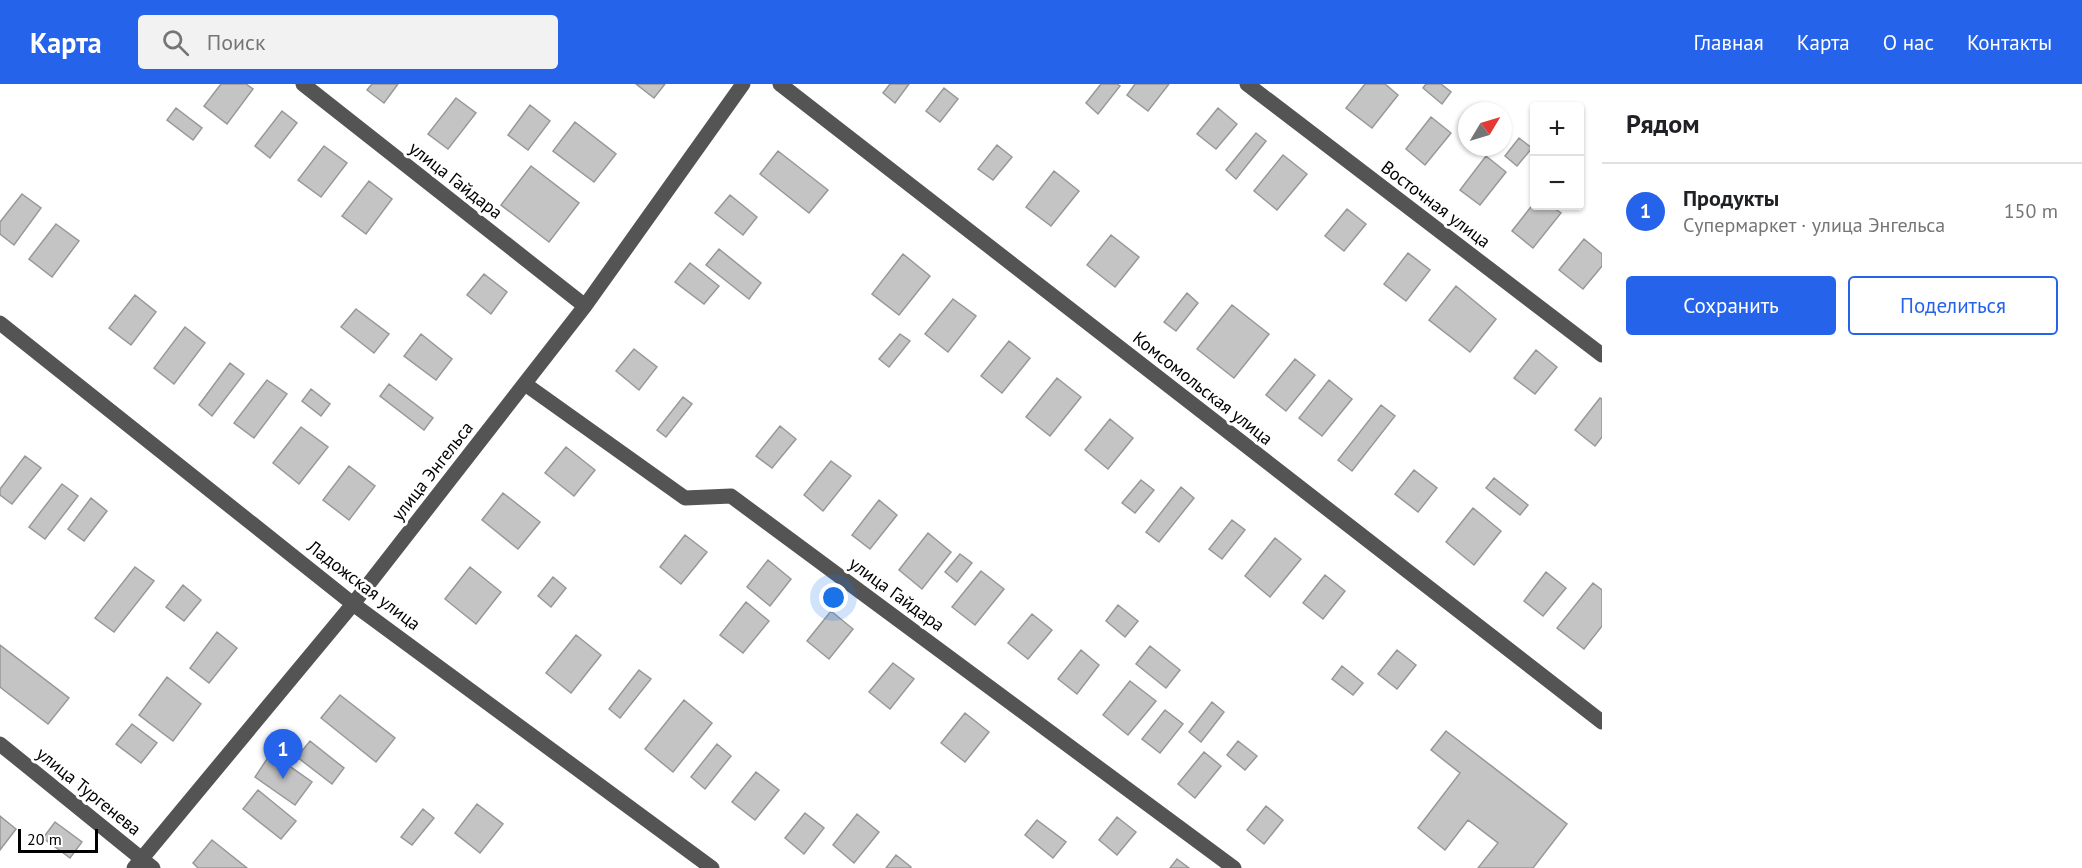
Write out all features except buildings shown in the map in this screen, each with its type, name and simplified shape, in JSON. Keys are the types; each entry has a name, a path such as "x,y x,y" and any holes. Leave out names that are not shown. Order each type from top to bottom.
{"street":[{"name":"улица Гайдара","path":"303,84 585,306"},
{"name":"улица Энгельса","path":"142,865 353,604 525,384 585,306 743,84"},
{"name":"Комсомольская улица","path":"780,84 1602,722"},
{"name":"Восточная улица","path":"1247,84 1602,355"},
{"name":"Ладожская улица","path":"0,323 353,604 712,868"},
{"name":"улица Гайдара","path":"525,384 685,498 731,496 1234,868"},
{"name":"улица Тургенева","path":"0,744 142,865"}],"place":[{"name":"Продукты","path":"283,779"}]}
